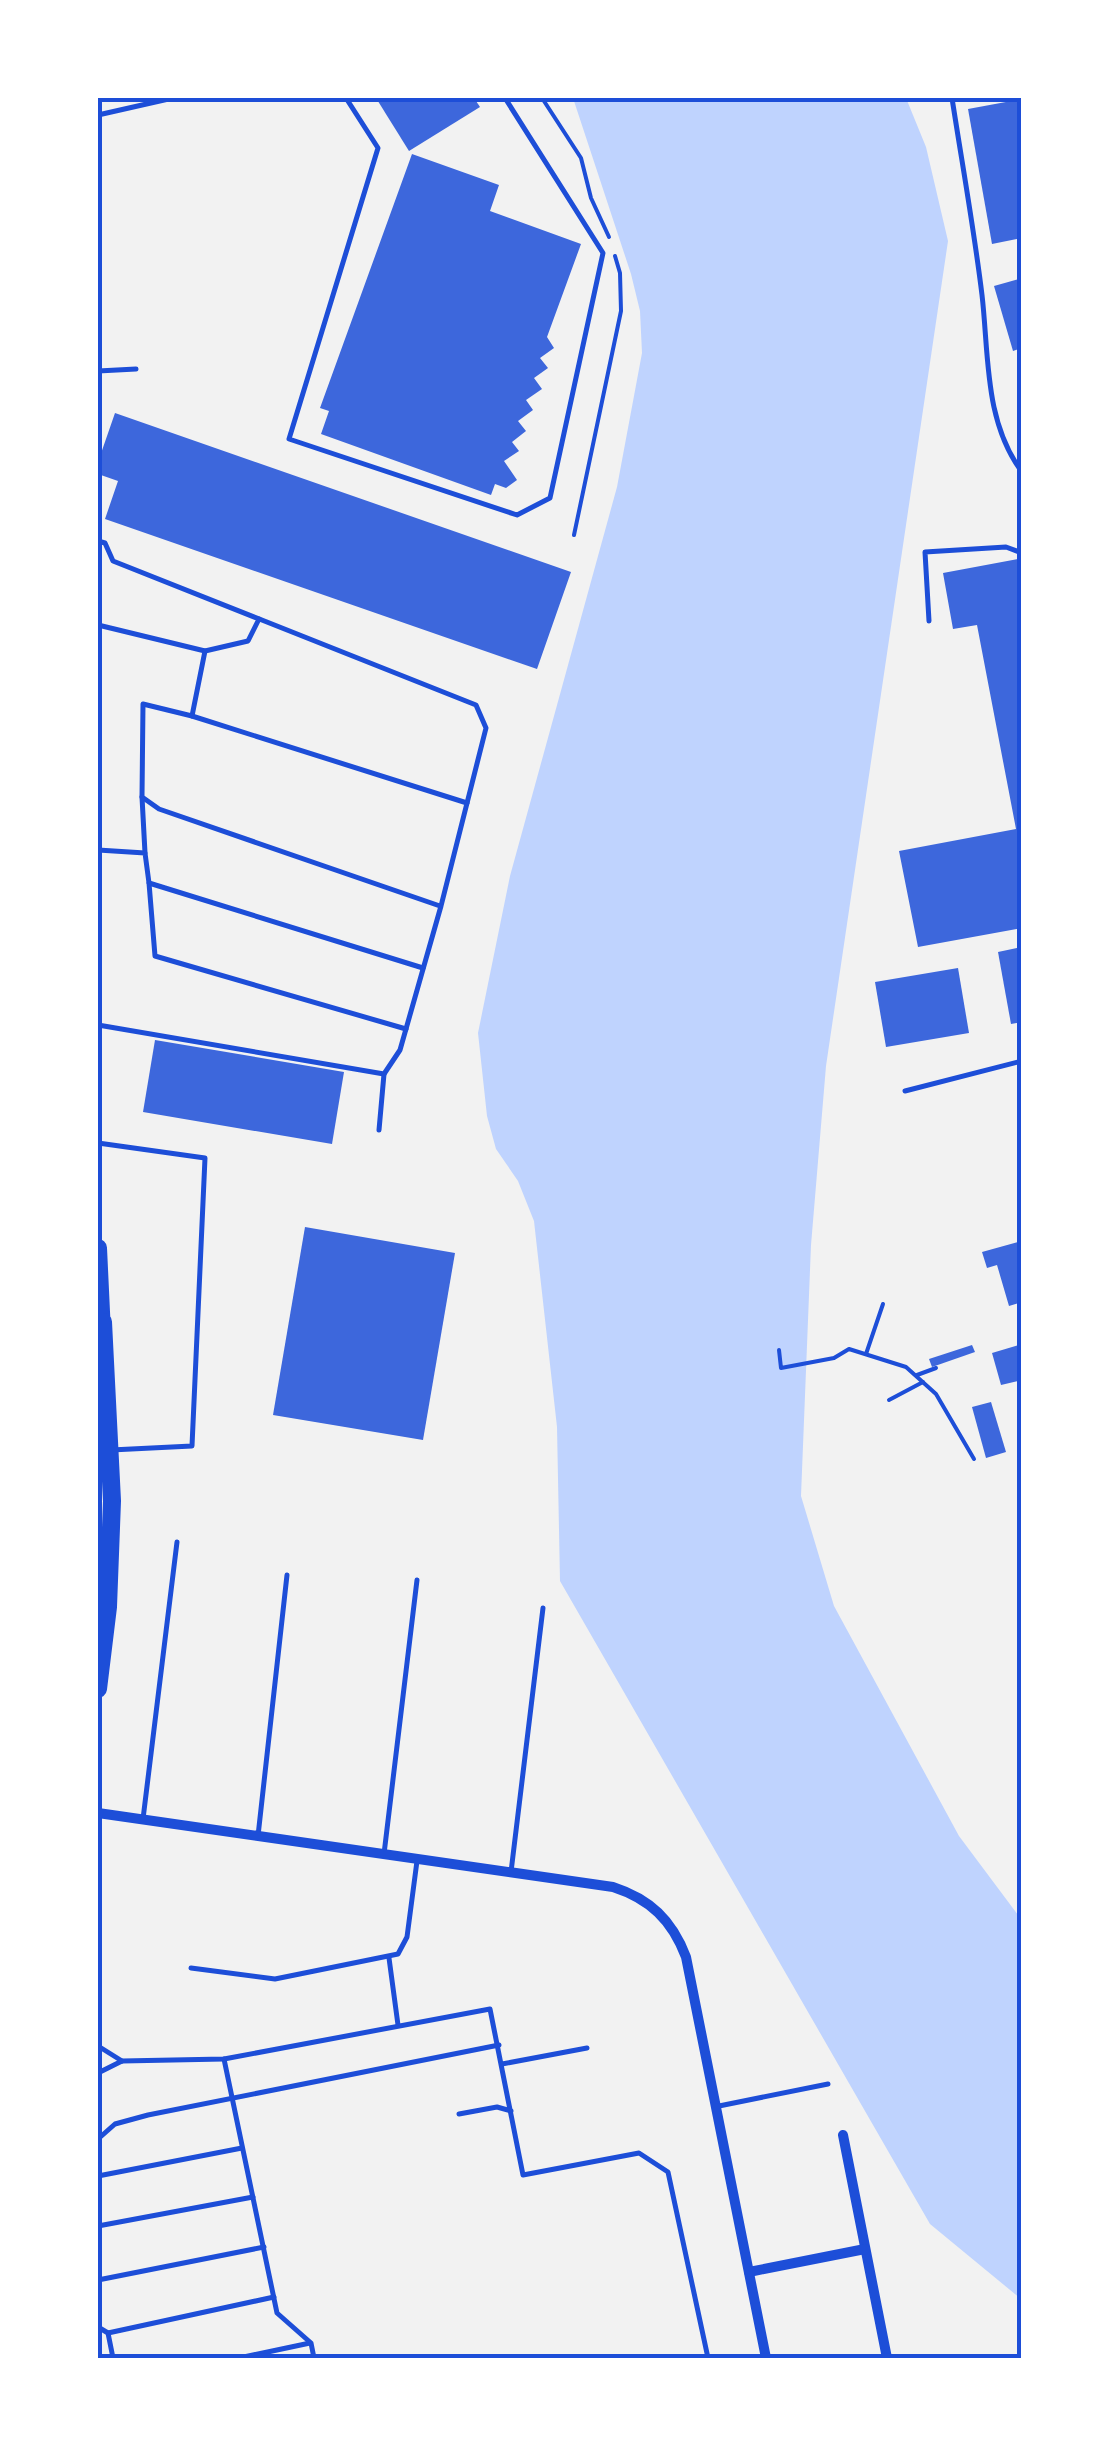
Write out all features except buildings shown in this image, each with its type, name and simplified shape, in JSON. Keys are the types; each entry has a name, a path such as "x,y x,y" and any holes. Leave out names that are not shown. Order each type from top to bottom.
{"main road":[{"path":"98,1248 112,1500 108,1607 98,1689"},
{"path":"98,1424 103,1322"}],"street":[{"path":"98,1813 612,1887 633,1894 663,1914 686,1957 766,2358"},
{"path":"843,2135 887,2358"},
{"path":"749,2272 865,2249"}],"lane":[{"path":"98,115 173,98"},
{"path":"346,98 378,148 289,439 518,515 550,498 603,254 505,98"},
{"path":"952,98 982,294 994,411 1005,445 1022,472"},
{"path":"98,371 136,368"},
{"path":"98,541 105,543 113,560 476,705 486,728 400,1050 384,1074 379,1130"},
{"path":"928,622 924,552 1006,548 1022,553"},
{"path":"98,625 205,651 248,641 258,619"},
{"path":"192,716 205,651"},
{"path":"406,1029 154,956 142,798 143,704 467,803"},
{"path":"142,798 159,809 441,906"},
{"path":"98,850 145,853"},
{"path":"150,883 423,968"},
{"path":"98,1026 384,1074"},
{"path":"905,1091 1022,1062"},
{"path":"98,1143 205,1158 192,1446 110,1450"},
{"path":"143,1819 177,1542"},
{"path":"258,1836 287,1574"},
{"path":"384,1854 417,1580"},
{"path":"510,1872 543,1608"},
{"path":"191,1968 275,1979 398,1954 407,1938 417,1858"},
{"path":"388,1957 398,2025"},
{"path":"98,2072 122,2061 224,2060 490,2009 523,2176 639,2154 668,2172 708,2358"},
{"path":"98,2138 114,2124 499,2045"},
{"path":"98,2046 122,2061"},
{"path":"502,2064 587,2048"},
{"path":"224,2060 278,2312 311,2343 314,2358"},
{"path":"716,2107 828,2084"},
{"path":"459,2114 497,2107 511,2112"},
{"path":"98,2176 243,2148"},
{"path":"98,2226 254,2197"},
{"path":"98,2280 264,2248"},
{"path":"98,2327 108,2333 274,2296"},
{"path":"108,2333 113,2358"},
{"path":"239,2358 311,2343"}],"path":[{"path":"866,1354 883,1304"},
{"path":"779,1350 782,1368 834,1358 849,1349 906,1367 936,1394 974,1460"},
{"path":"916,1376 936,1368"},
{"path":"889,1400 923,1382"}],"water":[{"path":"573,98 906,98 926,147 948,241 826,1066 811,1245 801,1496 834,1606 959,1836 1021,1919 1021,2299 930,2224 560,1581 557,1427 534,1221 518,1181 496,1149 487,1116 478,1033 510,876 617,487 642,353 640,311 631,274"}]}
